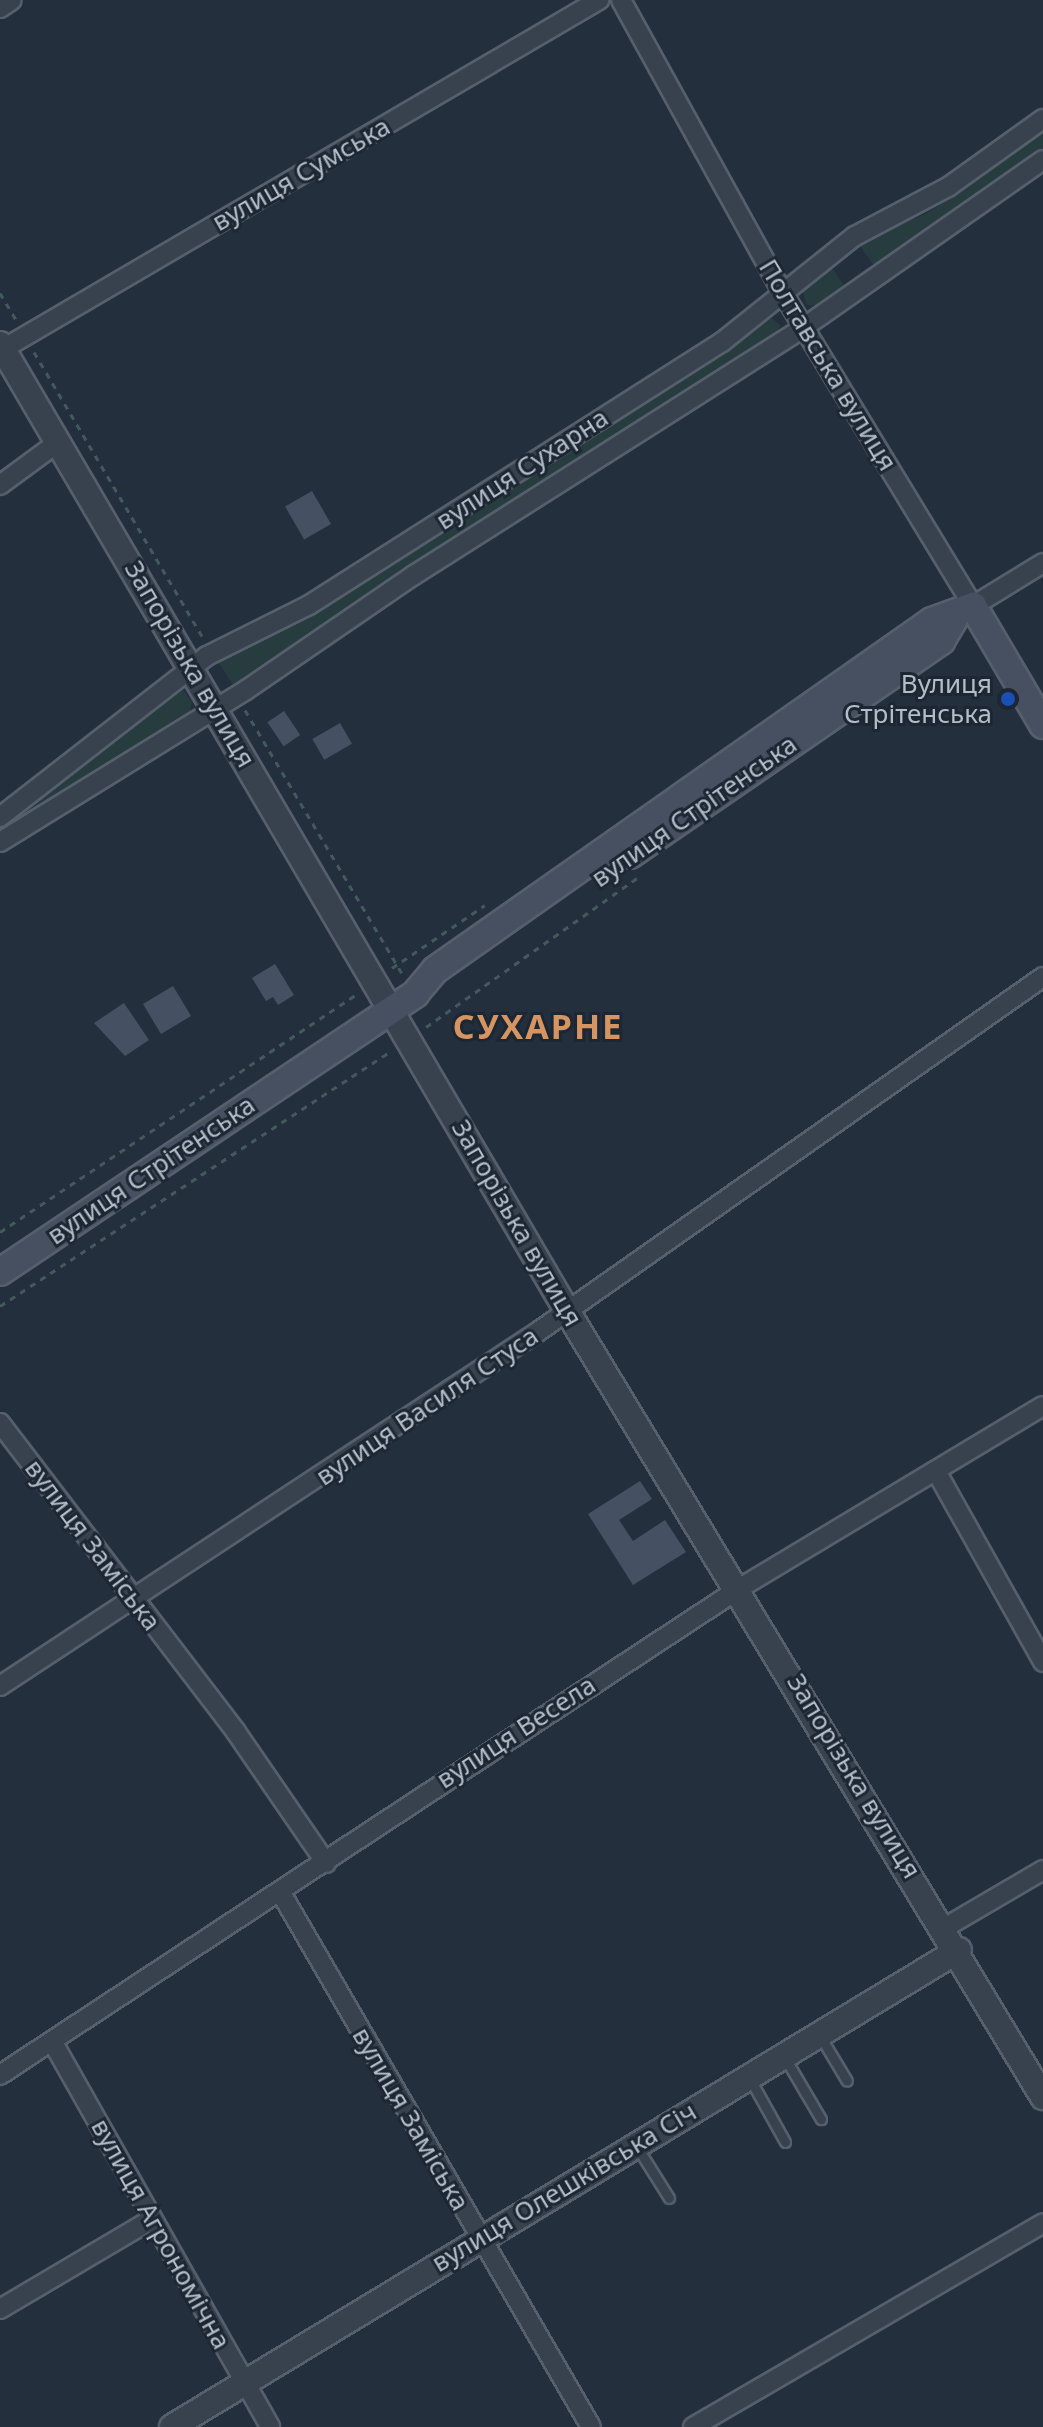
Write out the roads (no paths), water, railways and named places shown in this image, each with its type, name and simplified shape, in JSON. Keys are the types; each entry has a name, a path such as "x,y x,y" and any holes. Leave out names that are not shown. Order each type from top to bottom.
{"main road":[{"name":"Полтавська вулиця","path":"964,612 1043,725"},
{"name":"вулиця Стрітенська","path":"0,1272 418,991 444,983 941,641 964,612"}],"street":[{"path":"0,8 12,0"},
{"name":"вулиця Сумська","path":"2,347 599,0"},
{"name":"Полтавська вулиця","path":"621,0 964,612"},
{"name":"вулиця Сухарна","path":"0,817 202,661 309,605 722,342 781,290 855,236 948,187 1043,119"},
{"name":"вулиця Сухарна","path":"0,842 226,702 414,575 803,328 1043,160"},
{"name":"Запорізька вулиця","path":"2,347 202,661 374,980 567,1311 946,1927 1043,2097"},
{"path":"0,485 60,441"},
{"name":"вулиця Стрітенська","path":"964,612 1043,563"},
{"name":"вулиця Василя Стуса","path":"0,1686 135,1601 567,1311 1043,977"},
{"name":"вулиця Весела","path":"0,2075 326,1863 439,1782 740,1588 1043,1406"},
{"name":"вулиця Заміська","path":"0,1423 236,1732 326,1863"},
{"path":"936,1471 1043,1662"},
{"path":"946,1927 1043,1870"},
{"name":"вулиця Заміська","path":"281,1893 591,2427"},
{"name":"вулиця Олешківська Січ","path":"172,2427 479,2238 959,1950"},
{"name":"вулиця Агрономічна","path":"52,2041 270,2427"},
{"path":"0,2309 152,2219"},
{"path":"693,2427 1043,2223"}],"lane":[{"path":"819,2034 847,2081"},
{"path":"783,2055 821,2119"},
{"path":"749,2076 785,2142"},
{"path":"635,2144 669,2198"}],"place":[{"name":"Вулиця Стрітенська","path":"1008,699"}],"district":[{"name":"СУХАРНЕ","path":"538,1027"}]}
